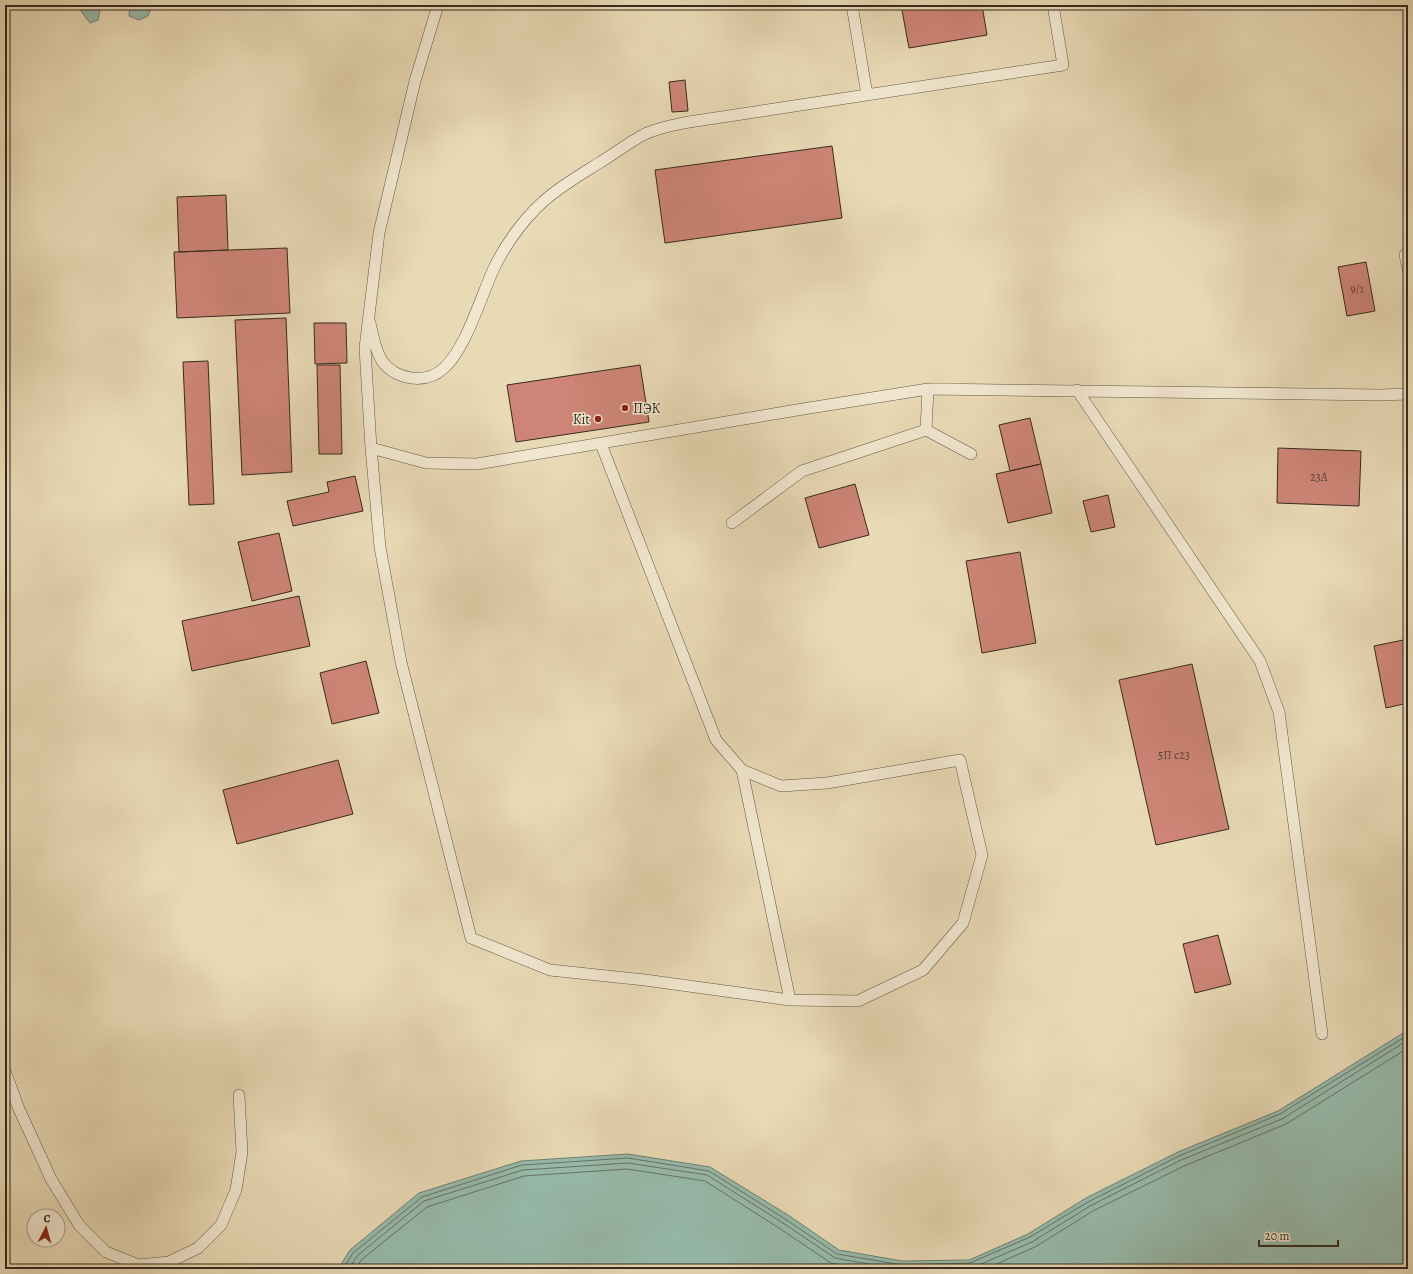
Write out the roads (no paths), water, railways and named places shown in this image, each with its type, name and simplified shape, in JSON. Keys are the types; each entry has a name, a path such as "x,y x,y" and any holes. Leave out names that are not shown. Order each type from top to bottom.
{"lane":[{"path":"438,5 415,81 379,233 365,348 371,448 380,547 402,662 470,938 550,970 645,980 790,1000 858,1001 923,970 963,923 982,855 960,760 827,783 781,786 742,770 716,740 601,444"},
{"path":"852,5 867,95"},
{"path":"368,315 376,349 382,361 392,371 404,377 417,379 432,376 443,369 452,359 463,341 495,266 508,242 528,217 550,196 643,135 663,127 689,122 1063,65 1053,5"},
{"path":"1408,255 1405,255 1408,269"},
{"path":"371,448 426,463 477,464 928,389 1381,395 1408,394"},
{"path":"926,430 928,389"},
{"path":"1077,390 1260,660 1279,712 1322,1034"},
{"path":"732,523 802,471 926,430 971,454"},
{"path":"742,770 790,1000"},
{"path":"5,1071 19,1109 51,1179 79,1225 106,1252 139,1265 169,1262 198,1248 221,1226 236,1190 242,1152 239,1095"}],"water":[{"path":"79,5 101,5 98,20 90,23 81,11"},
{"path":"130,5 152,5 148,16 139,20 129,16"},
{"path":"1408,1030 1408,1269 338,1269 350,1250 419,1193 521,1161 628,1154 710,1167 788,1215 839,1250 902,1261 969,1260 1028,1234 1086,1198 1178,1152 1278,1111"}],"place":[{"name":"ПЭК","path":"625,408"},
{"name":"Kit","path":"598,419"}]}
